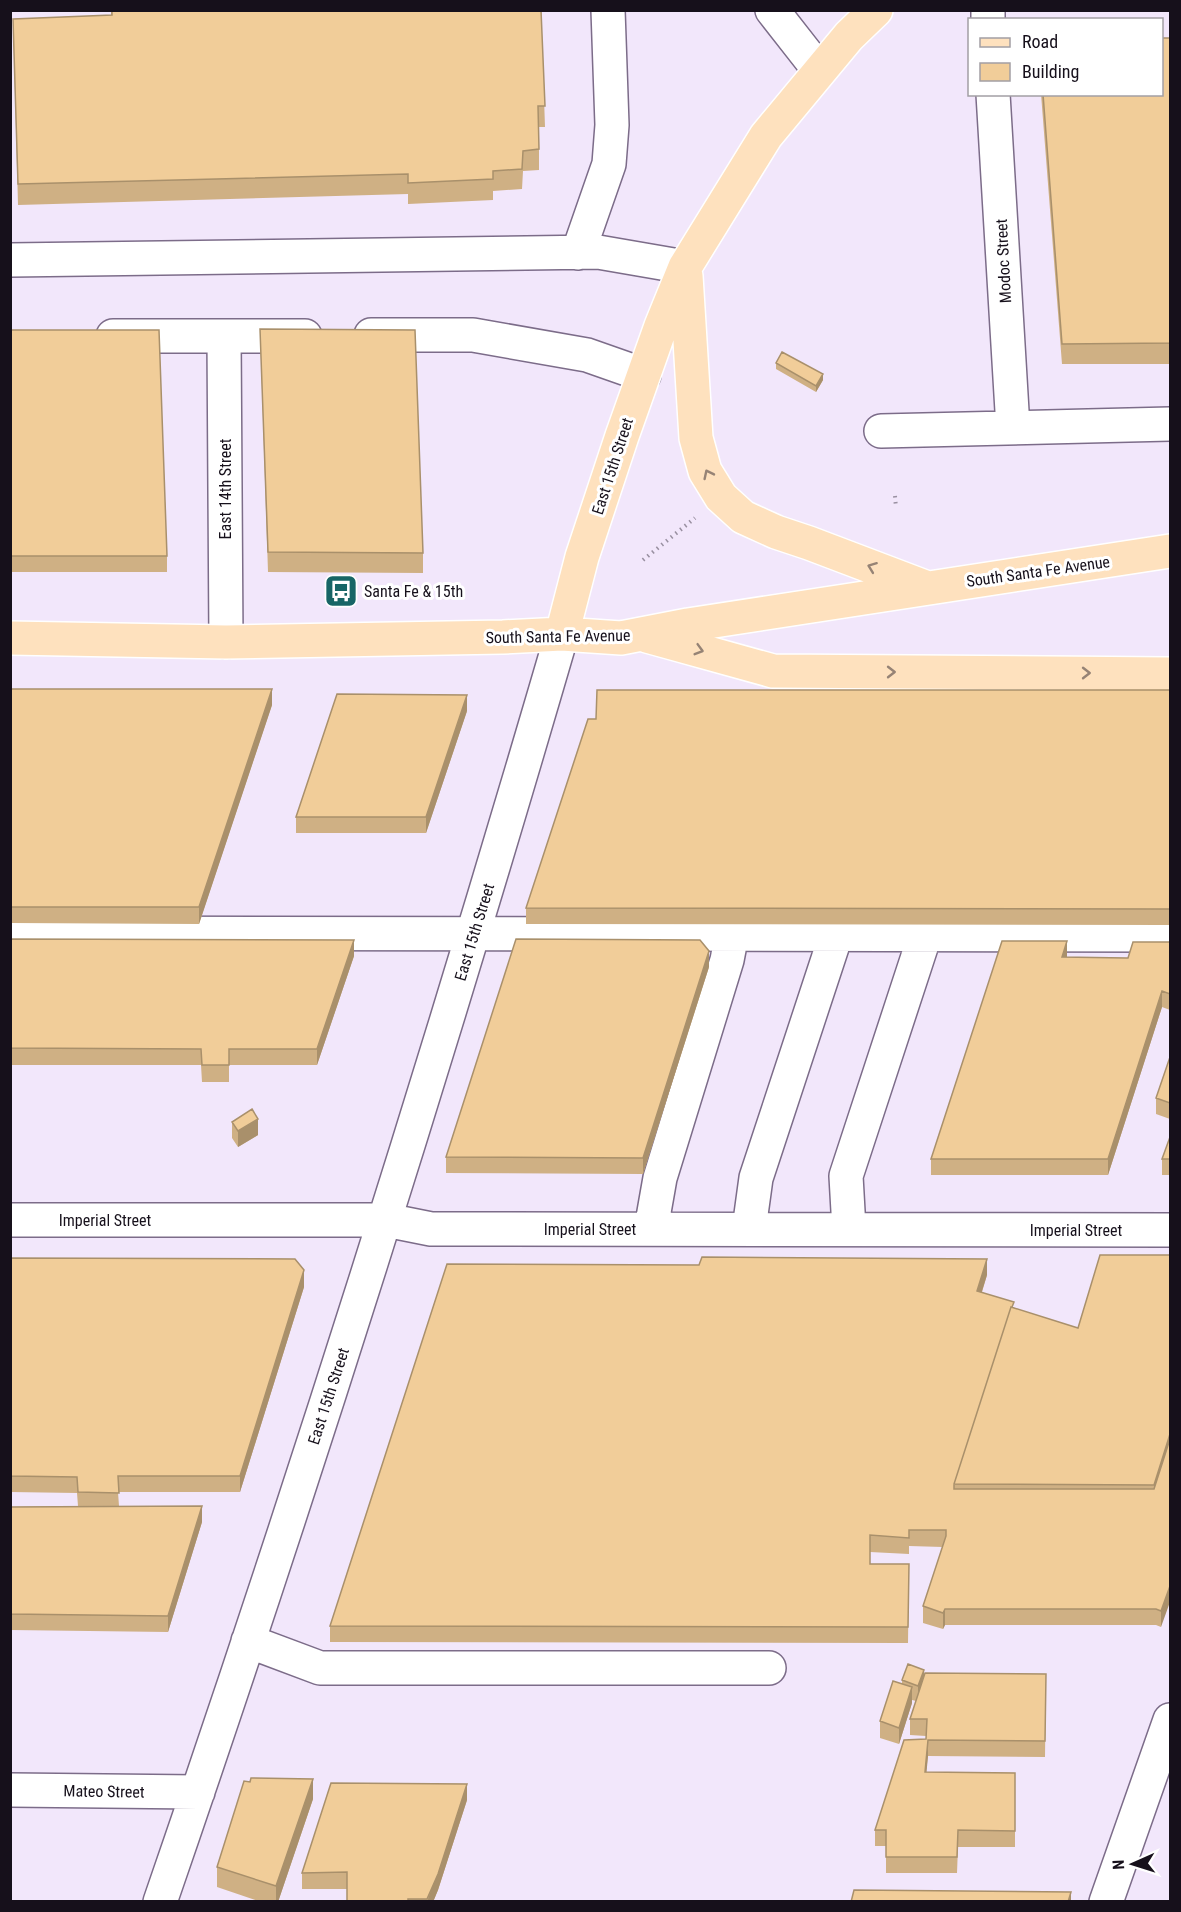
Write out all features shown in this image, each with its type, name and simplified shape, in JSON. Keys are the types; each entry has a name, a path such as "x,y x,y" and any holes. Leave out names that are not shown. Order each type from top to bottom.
{"main road":[{"name":"East 15th Street","path":"562,634 582,557 644,375 685,267 766,136 819,70 876,10"},
{"path":"685,267 696,438 705,471 721,497 743,517 776,532 927,587"},
{"name":"South Santa Fe Avenue","path":"10,638 226,642 562,634 621,638 688,625 927,587 1170,551"},
{"path":"642,635 773,671 1170,674"}],"street":[{"path":"578,253 609,164 612,125 608,10"},
{"path":"772,10 819,70"},
{"name":"Modoc Street","path":"993,96 1013,428"},
{"path":"10,260 598,252 685,267"},
{"path":"79,336 473,335 587,355 644,375"},
{"name":"East 14th Street","path":"224,336 226,642"},
{"path":"881,431 1170,424"},
{"name":"East 15th Street","path":"160,1902 386,1220 562,634"},
{"path":"10,933 1170,936"},
{"path":"651,1229 660,1178 727,960 732,934"},
{"path":"749,1229 756,1178 836,935"},
{"path":"849,1229 846,1176 925,935"},
{"name":"Imperial Street","path":"10,1220 386,1220 431,1229 1170,1230"},
{"path":"248,1641 320,1668 769,1668"},
{"path":"1106,1902 1170,1720"},
{"name":"Mateo Street","path":"10,1790 198,1792"}],"path":[{"path":"895,496 896,508"},
{"path":"643,560 696,517"}],"building":[{"path":"112,10 541,10 545,106 538,106 539,149 523,151 522,169 493,171 493,179 408,183 408,174 18,184 13,19 112,15"},
{"path":"1163,38 1170,38 1170,343 1062,344 1043,96 1163,96"},
{"path":"260,329 415,330 423,553 268,552"},
{"path":"10,330 159,330 167,556 10,556"},
{"path":"782,352 823,374 816,386 776,363"},
{"path":"10,689 272,689 199,907 10,907"},
{"path":"597,690 1170,690 1170,909 526,908 588,719 596,719"},
{"path":"337,694 467,695 426,817 296,817"},
{"path":"10,939 354,940 317,1049 229,1049 229,1065 202,1065 201,1049 10,1048"},
{"path":"516,939 700,940 709,951 643,1158 446,1157"},
{"path":"1002,941 1067,941 1062,957 1126,958 1128,958 1133,942 1170,942 1170,994 1162,991 1108,1159 931,1159"},
{"path":"1170,1057 1170,1103 1156,1098"},
{"path":"252,1109 258,1119 238,1131 232,1122"},
{"path":"1170,1137 1170,1159 1162,1159"},
{"path":"1100,1255 1170,1255 1170,1434 1154,1485 954,1484 1011,1307 1078,1328"},
{"path":"702,1257 987,1259 977,1291 1014,1302 954,1489 1154,1489 1170,1439 1170,1586 1161,1611 1156,1609 945,1609 943,1613 923,1606 946,1530 909,1530 909,1538 870,1535 870,1564 909,1564 908,1627 330,1626 447,1264 699,1265"},
{"path":"10,1258 295,1259 304,1270 240,1476 118,1476 119,1493 78,1492 77,1477 10,1476"},
{"path":"202,1506 168,1616 10,1614 10,1507"},
{"path":"908,1664 924,1670 918,1686 902,1680"},
{"path":"925,1673 1046,1674 1045,1741 928,1740 925,1772 1015,1773 1015,1831 958,1830 957,1857 886,1857 886,1830 875,1830 904,1740 926,1739 927,1719 910,1719"},
{"path":"893,1681 912,1687 899,1728 880,1721"},
{"path":"251,1778 313,1779 276,1886 217,1867 244,1781 250,1782"},
{"path":"331,1783 467,1784 438,1874 427,1899 408,1899 408,1902 347,1902 347,1872 302,1873"},
{"path":"854,1890 1071,1892 1068,1902 851,1902"}],"place":[{"name":"Santa Fe & 15th","path":"341,591"}]}
